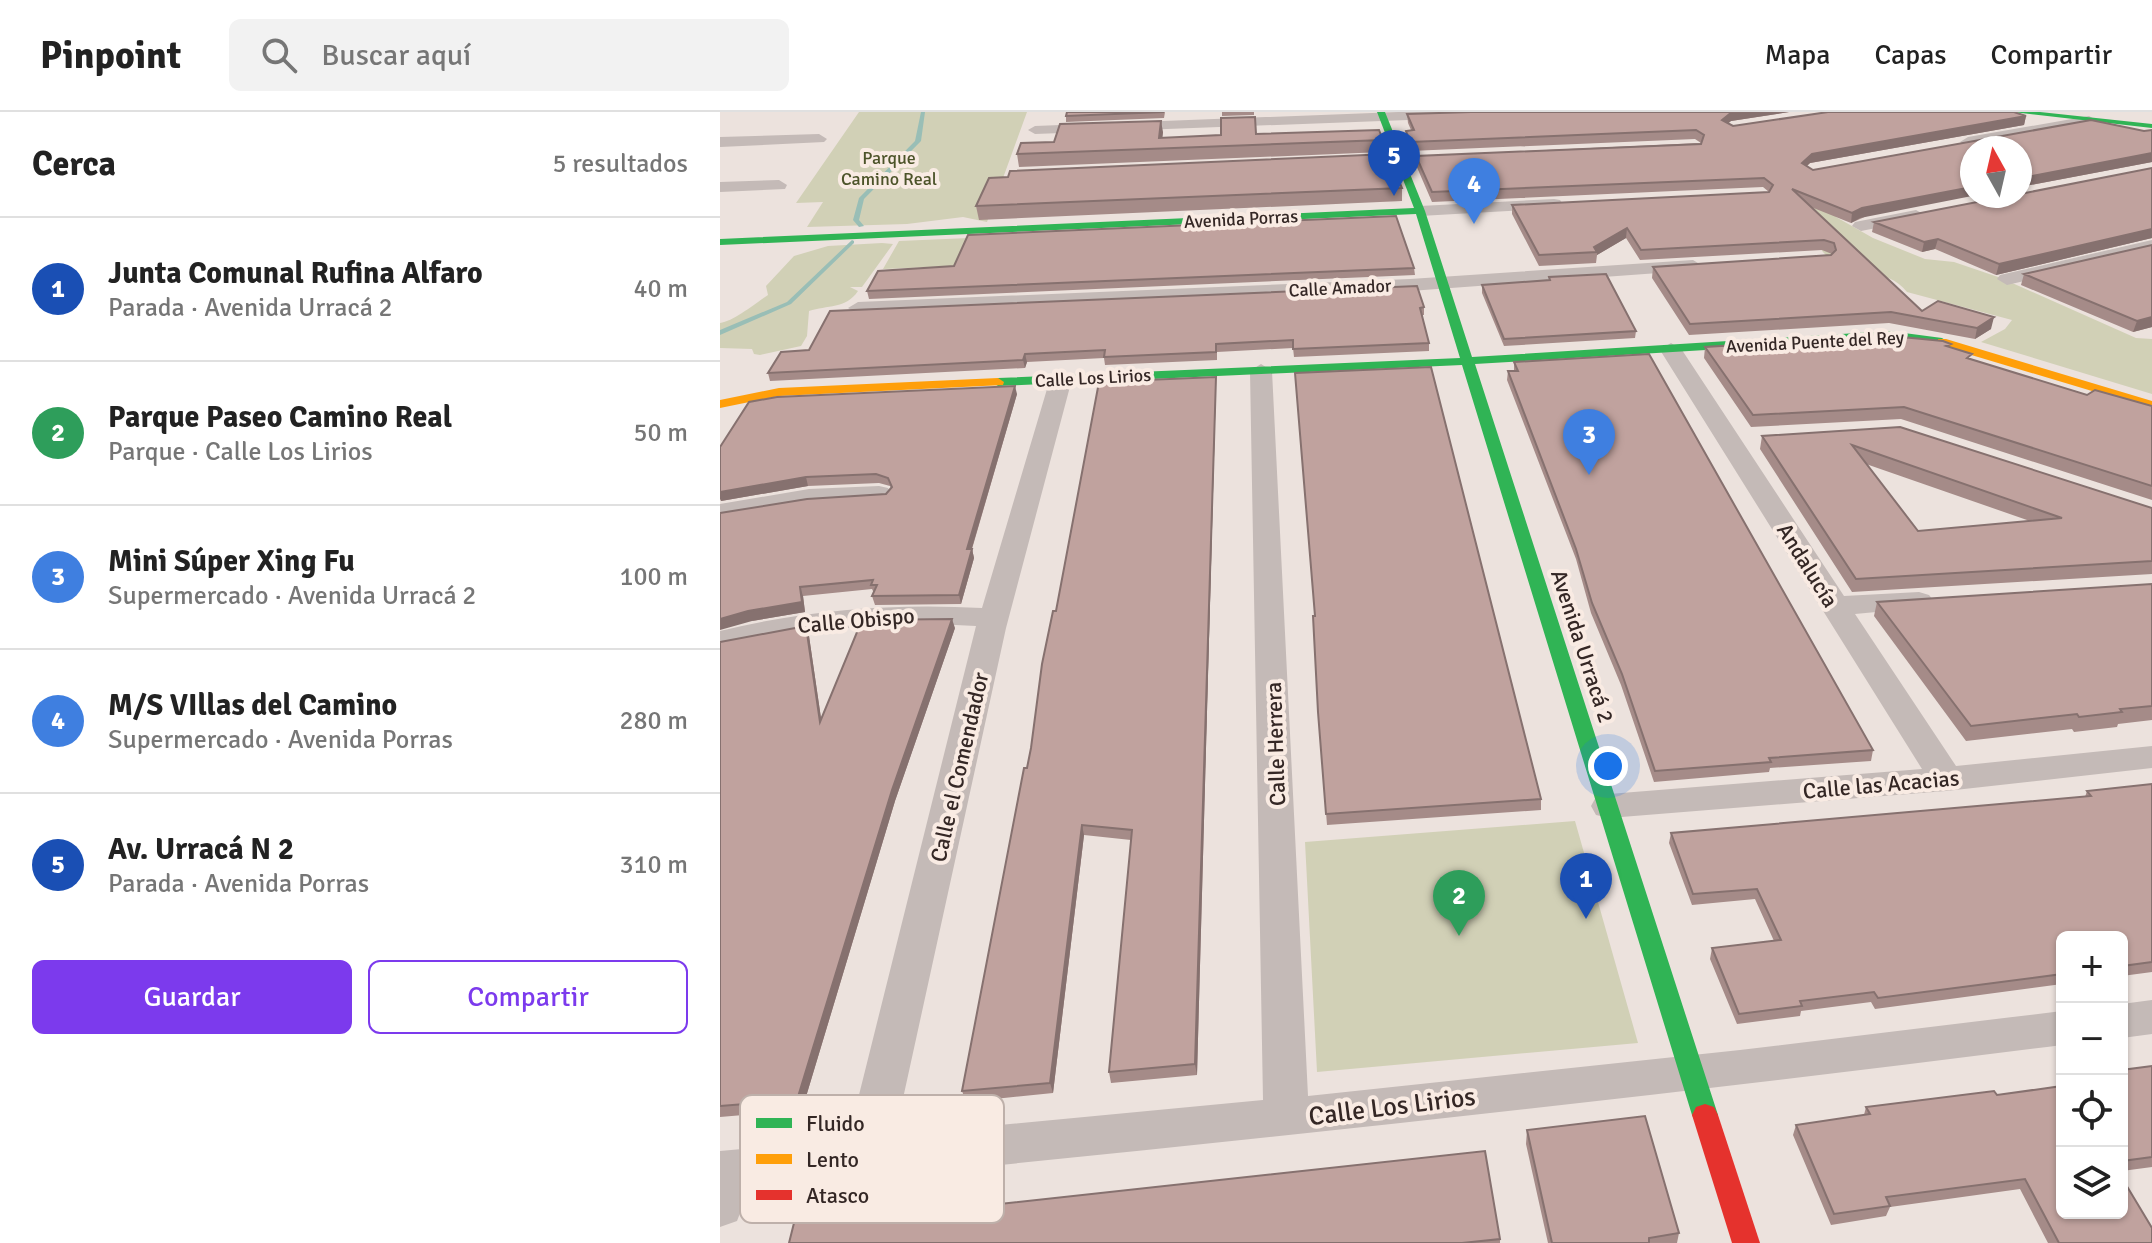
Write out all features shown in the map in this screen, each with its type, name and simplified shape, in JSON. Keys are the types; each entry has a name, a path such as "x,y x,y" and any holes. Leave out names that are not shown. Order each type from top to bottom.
{"street":[{"path":"1035,130 1513,112"},
{"path":"2017,112 2152,126"},
{"name":"Avenida Urracá 2","path":"1382,115 1408,159 1420,211 1746,1243"},
{"path":"1950,146 2089,120"},
{"path":"720,142 819,139"},
{"path":"1380,160 1408,159"},
{"path":"720,187 779,185"},
{"name":"Avenida Porras","path":"720,242 1577,203"},
{"path":"1861,226 1937,211"},
{"path":"2007,279 2152,246"},
{"name":"Calle Amador","path":"858,308 1443,282 1713,265"},
{"name":"Avenida Puente del Rey","path":"1468,361 1671,350 1861,335 1916,337 1944,342 2152,405"},
{"name":"Andalucía","path":"1671,350 1740,439 1834,606 1946,779"},
{"name":"Calle Los Lirios","path":"720,404 779,392 1468,361"},
{"name":"Calle Herrera","path":"1261,371 1286,1118"},
{"name":"Calle el Comendador","path":"881,1095 994,618 1061,379"},
{"path":"720,512 809,497 879,494"},
{"path":"1834,606 1948,599"},
{"name":"Calle Obispo","path":"720,640 806,623 876,615 937,614 994,618"},
{"name":"Calle las Acacias","path":"1609,806 1946,779 2152,757"},
{"path":"2128,1020 2152,1017"},
{"name":"Calle Los Lirios","path":"1004,1144 1286,1118 2056,1029"}],"green space":[{"name":"Parque Camino Real","path":"859,112 1027,112 987,222 963,217 907,224 807,227 823,202 796,203"},
{"path":"1829,202 1836,217 1873,238 1925,259 1954,262 2001,278 2136,338 2152,339 2152,394 1981,342 2005,329 2012,320 1907,292 1888,278 1831,259 1789,207"},
{"path":"969,238 956,266 883,269 899,241"},
{"path":"893,244 862,287 850,287 858,291 853,297 842,304 809,311 807,336 801,346 760,355 754,354 752,349 720,348 720,323 738,316 768,295 766,286 794,256 828,246"},
{"path":"1575,821 1638,1043 1317,1072 1305,842"}],"building":[{"path":"1067,112 1164,112 1066,116"},
{"path":"1732,112 1722,120 1733,126 1828,112 2014,112 2026,116 1812,154 1802,163 1813,170 1960,144 1960,189 1862,208 1852,213 1792,189 1922,311 1938,301 1994,317 1977,328 1891,312 1690,324 1653,267 1831,255 1836,250 1834,243 1824,240 1641,250 1627,228 1594,247 1597,252 1539,255 1512,205 1769,192 1773,185 1764,178 1432,192 1416,156 1701,144 1704,135 1696,130 1410,142 1406,131 1414,130 1407,114"},
{"path":"1255,117 1256,134 1379,130 1383,140 1017,154 1021,143 1054,142 1060,124 1161,121 1159,138 1221,135 1221,118"},
{"path":"2091,120 2152,130 2152,153 2032,176 2032,136 2002,136"},
{"path":"1388,154 1402,188 976,206 989,178 1008,177 1010,171"},
{"path":"2152,168 2152,229 1999,264 1938,239 1924,242 1874,222 1960,205 1960,208 2032,208 2032,192"},
{"path":"1396,216 1414,268 867,291 878,271 954,266 968,235"},
{"path":"2152,245 2152,317 2137,321 2024,274"},
{"path":"1606,274 1636,331 1504,339 1482,285 1550,280 1549,277"},
{"path":"1417,286 1424,307 1420,308 1429,343 1293,349 1293,340 1216,344 1216,352 1104,357 1105,350 1025,354 1023,360 768,373 781,352 809,350 830,311"},
{"path":"1891,336 1943,341 1951,344 1946,346 1972,354 1967,358 2087,395 2095,390 2152,406 2152,486 1904,407 1753,415 1705,347"},
{"path":"1649,354 1873,750 1655,771 1622,674 1592,603 1576,549 1508,371 1518,371 1514,362"},
{"path":"1431,367 1541,799 1326,814 1315,616 1295,373"},
{"path":"1216,377 1195,1064 1109,1072 1132,830 1082,825 1050,1083 962,1091 1024,768 1027,768 1031,748 1042,664 1053,611 1056,611 1099,382"},
{"path":"1015,386 967,549 972,549 959,595 872,596 877,585 871,585 873,580 800,587 802,602 720,619 720,513 807,499 886,494 892,487 888,478 876,474 806,477 720,492 720,447 749,402 777,397"},
{"path":"1900,427 2152,508 2152,561 1856,579 1762,436","holes":["1852,445 2062,518 1918,531"]},
{"path":"2152,584 2152,706 2079,717 2077,714 1971,726 1877,602"},
{"path":"952,619 892,790 799,1095 740,1095 740,1104 720,1106 720,642 806,626 820,722 862,620"},
{"path":"2152,784 2152,962 2128,965 2128,931 2056,931 2056,975 1878,998 1874,992 1800,1001 1802,1006 1739,1014 1712,948 1781,940 1757,889 1693,894 1671,833 2091,796 2087,791"},
{"path":"2152,1066 2152,1157 2128,1160 2128,1069"},
{"path":"2056,1087 2056,1219 2128,1219 2128,1188 2152,1228 2152,1243 2059,1243 2025,1179 1886,1197 1890,1206 1834,1214 1796,1125 1870,1114 1866,1107 1994,1091 1997,1095"},
{"path":"1645,1116 1679,1233 1649,1238 1649,1243 1552,1243 1527,1130"},
{"path":"1485,1151 1500,1239 1462,1243 789,1243 794,1223 1004,1223 1004,1203"}],"waterway":[{"path":"861,226 856,220 861,199 918,141 923,112"},
{"path":"720,333 789,303 852,242"}],"traffic: fast":[{"path":"1381,112 1420,211 1705,1115"},
{"path":"2017,112 2152,126"},
{"path":"720,242 1420,211"},
{"path":"998,382 1468,361 1889,335 1942,342"}],"traffic: slow":[{"path":"1942,342 2152,405"},
{"path":"720,404 779,392 998,382"}],"traffic: jam":[{"path":"1705,1115 1746,1243"}],"place":[{"name":"Av. Urracá N 2","path":"1394,196"},
{"name":"M/S VIllas del Camino","path":"1474,224"},
{"name":"Mini Súper Xing Fu","path":"1589,475"},
{"name":"Junta Comunal Rufina Alfaro","path":"1586,919"},
{"name":"Parque Paseo Camino Real","path":"1459,936"}]}
